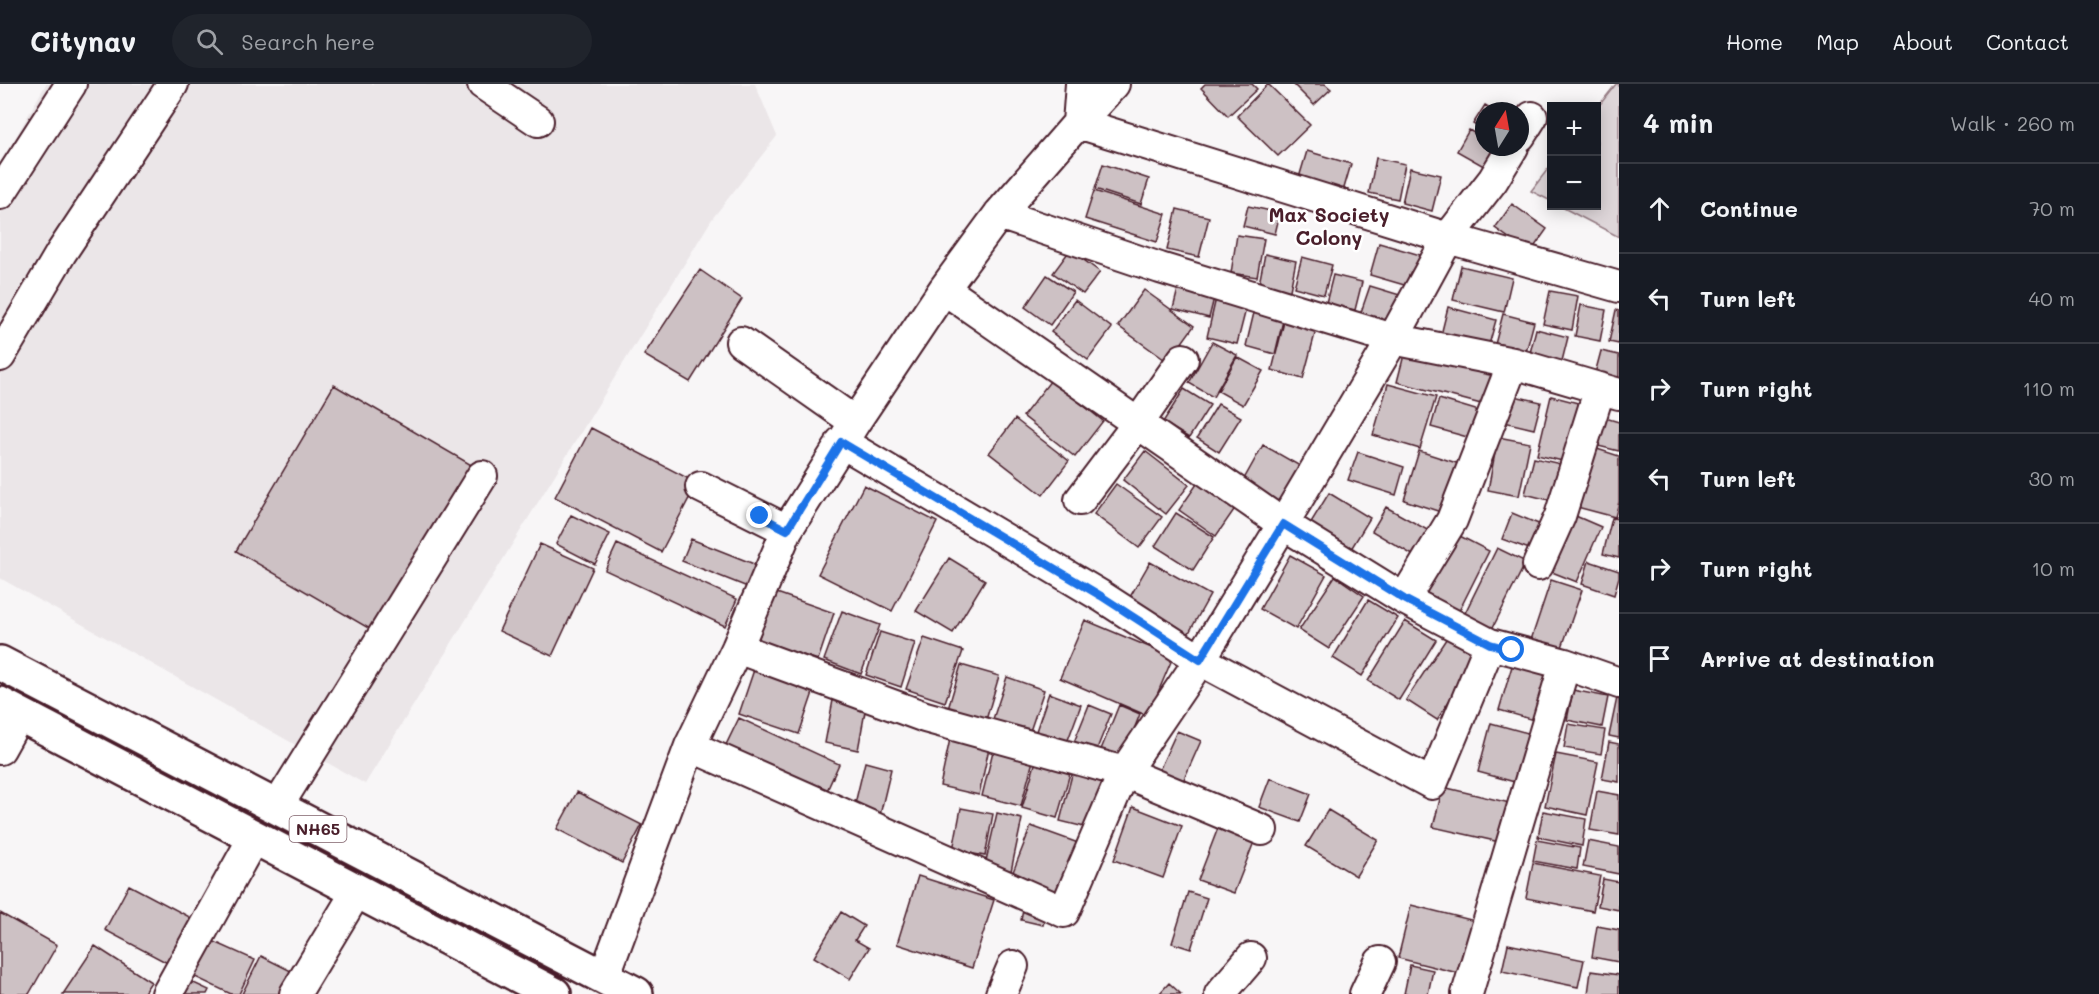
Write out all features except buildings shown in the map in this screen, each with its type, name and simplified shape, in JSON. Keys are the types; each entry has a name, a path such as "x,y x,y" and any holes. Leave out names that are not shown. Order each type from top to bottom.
{"highway":[{"name":"NH65","path":"0,663 636,994"},
{"name":"NH65","path":"10,710 554,994"}],"street":[{"path":"0,194 71,84"},
{"path":"0,356 61,253 173,84"},
{"path":"483,84 538,121"},
{"path":"1078,123 1081,84"},
{"path":"604,977 690,746 737,648 787,530 848,432 944,289 999,214 1114,84"},
{"path":"1078,123 1448,238 1619,287"},
{"path":"690,746 1064,912 1124,772 1200,660 1283,524 1393,339 1448,238 1493,180 1508,156"},
{"path":"999,214 1160,268 1393,339 1513,363 1610,391 1538,565"},
{"path":"944,289 1283,524 1404,599 1490,644 1618,681"},
{"path":"741,342 848,432 1200,660 1432,784 1490,644"},
{"path":"1080,500 1183,359"},
{"path":"1404,599 1452,520 1513,363"},
{"path":"277,807 482,476"},
{"path":"701,487 787,530"},
{"path":"737,648 925,717 1124,772 1262,831"},
{"path":"1467,994 1565,664"},
{"path":"0,749 10,710"},
{"path":"167,994 254,837"},
{"path":"295,994 357,891"},
{"path":"1221,994 1251,958"},
{"path":"1365,994 1380,962"},
{"path":"1001,994 1012,966"}],"shaded area":[{"path":"46,84 755,84 777,136 712,219 365,784 0,578 0,165"},
{"path":"1616,84 1619,84 1619,237 1568,210 1601,210 1601,103"},
{"path":"1547,170 1547,199 1531,191"}],"district":[{"name":"Max Society Colony","path":"1329,226"}],"route":[{"path":"760,516 787,530 841,442 1101,596 1200,660 1283,524 1404,599 1490,644 1512,650"}]}
